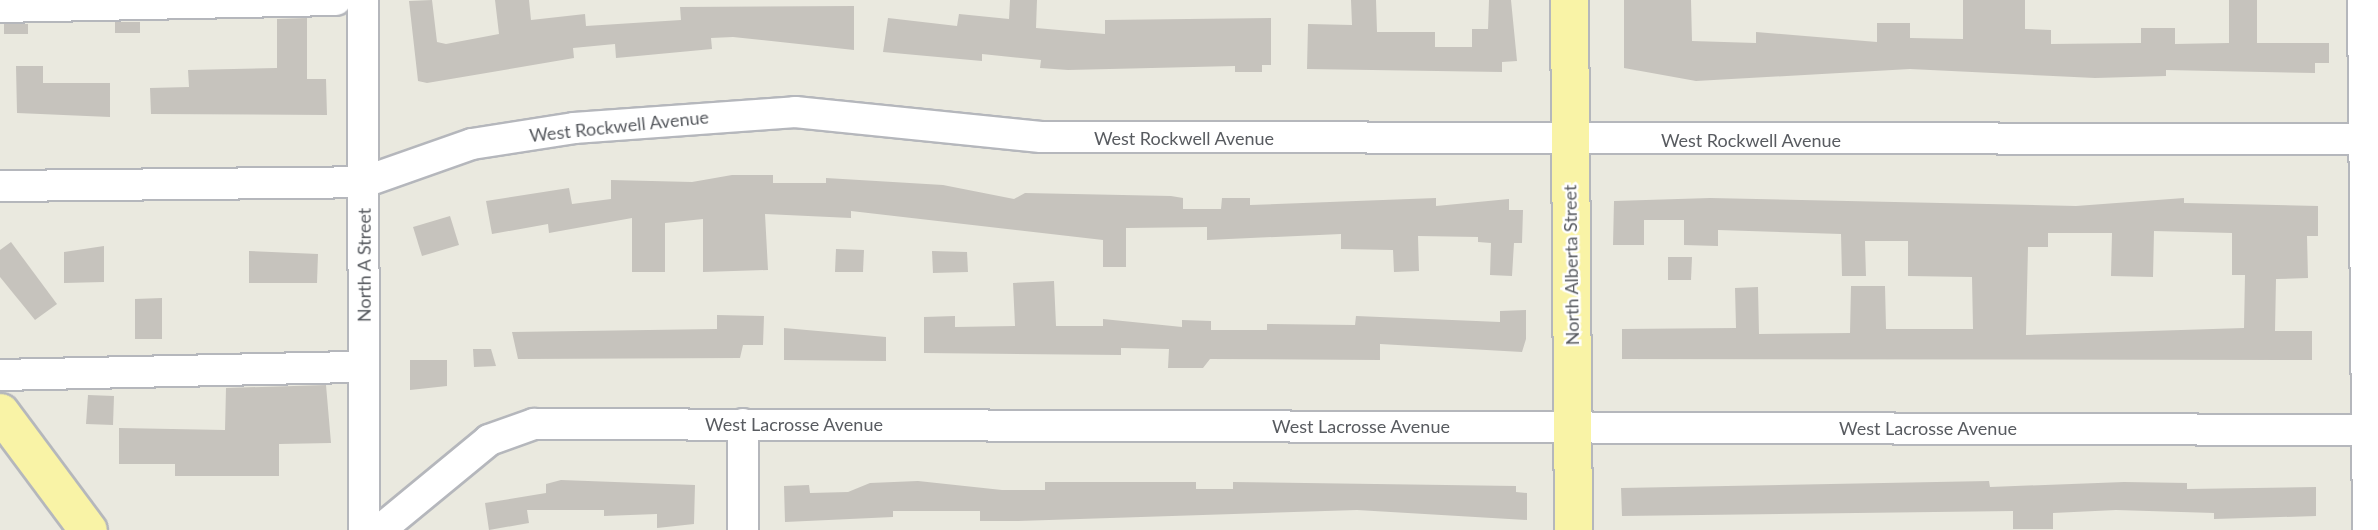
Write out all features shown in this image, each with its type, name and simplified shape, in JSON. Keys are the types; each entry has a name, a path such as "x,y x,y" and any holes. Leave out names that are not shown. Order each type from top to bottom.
{"main road":[{"name":"North Alberta Street","path":"1569,0 1573,530"},
{"path":"0,412 88,530"}],"street":[{"path":"0,8 337,0"},
{"name":"North A Street","path":"363,0 364,530"},
{"path":"2363,0 2372,139 2373,430 2368,530"},
{"name":"West Rockwell Avenue","path":"0,186 364,182 497,140 574,128 795,112 1041,137 1570,141 2372,139"},
{"path":"0,374 364,367"},
{"name":"West Lacrosse Avenue","path":"380,530 489,440 534,424 2373,430"},
{"path":"743,424 743,530"}],"building":[{"path":"432,0 437,42 446,44 499,34 495,0 529,0 531,20 585,14 586,26 681,20 680,7 854,6 854,50 733,37 711,38 712,49 616,58 615,44 573,48 574,58 427,83 418,81 409,1"},
{"path":"1010,0 1037,0 1036,28 1105,34 1105,20 1271,18 1271,65 1262,65 1262,72 1235,72 1235,66 1068,70 1040,68 1041,60 982,54 982,61 883,52 888,18 957,26 959,14 1009,19"},
{"path":"1351,0 1376,0 1377,32 1435,32 1435,47 1472,47 1472,29 1488,29 1489,0 1511,0 1517,61 1502,62 1502,72 1307,69 1308,24 1352,25"},
{"path":"1624,0 1691,0 1692,41 1756,43 1756,32 1877,42 1877,23 1910,23 1910,38 1963,39 1963,0 2025,0 2025,29 2051,30 2051,44 2141,43 2141,28 2175,28 2175,44 2229,43 2229,0 2257,0 2257,43 2329,43 2329,63 2315,63 2315,73 2166,70 2166,76 2095,78 1910,69 1696,81 1624,68"},
{"path":"307,18 307,79 326,79 327,115 151,114 150,88 189,87 188,70 277,68 277,19"},
{"path":"115,22 140,22 140,33 115,33"},
{"path":"4,24 28,24 28,34 4,34"},
{"path":"16,66 43,66 43,83 110,83 110,117 17,113"},
{"path":"732,175 773,175 773,183 826,183 826,178 943,185 1014,199 1025,193 1171,196 1183,198 1183,209 1221,209 1222,198 1250,198 1250,205 1436,198 1436,206 1509,199 1509,210 1523,210 1522,243 1514,243 1512,276 1490,275 1491,243 1478,242 1478,237 1418,236 1419,271 1394,272 1393,250 1341,249 1341,234 1207,240 1207,227 1126,228 1126,267 1103,267 1103,240 851,211 851,218 765,214 768,270 703,272 703,219 665,223 665,272 632,272 632,218 549,233 548,224 492,234 486,201 569,188 572,204 611,199 611,180 692,182"},
{"path":"1710,198 2076,206 2184,198 2184,203 2318,206 2318,236 2307,236 2308,278 2276,279 2275,331 2312,331 2312,360 1622,359 1622,329 1736,328 1735,288 1758,287 1759,334 1850,333 1851,286 1885,286 1886,329 1973,329 1972,277 1908,276 1908,241 1865,241 1866,276 1842,276 1841,234 1718,230 1718,246 1684,245 1684,220 1644,220 1644,245 1613,245 1614,201","holes":["2154,231 2232,233 2232,275 2245,275 2244,328 2026,335 2028,247 2048,247 2048,233 2112,233 2111,276 2153,277"]},
{"path":"450,216 459,245 422,256 413,227"},
{"path":"11,242 57,304 35,320 0,277 0,250"},
{"path":"104,246 104,282 64,283 64,252"},
{"path":"836,249 864,250 863,272 835,272"},
{"path":"249,251 318,254 317,283 249,283"},
{"path":"932,251 967,252 968,272 933,273"},
{"path":"1668,257 1692,257 1691,280 1668,280"},
{"path":"1054,281 1056,326 1103,326 1103,319 1182,327 1182,320 1211,321 1211,330 1267,330 1267,324 1355,325 1356,316 1500,322 1500,311 1526,310 1526,339 1522,352 1380,344 1380,360 1210,359 1203,368 1168,368 1169,349 1121,348 1121,355 924,353 924,317 955,316 955,327 1015,326 1013,283"},
{"path":"162,298 162,339 135,339 135,299"},
{"path":"717,315 764,316 763,345 743,345 740,358 518,359 512,332 717,329"},
{"path":"784,328 886,337 886,361 784,360"},
{"path":"473,349 491,349 496,366 474,367"},
{"path":"410,360 447,360 447,386 410,390"},
{"path":"326,385 331,443 279,444 279,476 175,476 175,464 119,464 119,428 225,430 226,388"},
{"path":"88,395 114,396 113,425 86,424"},
{"path":"561,480 695,485 694,524 657,528 657,514 604,516 604,510 527,510 529,523 489,530 485,503 546,493 546,484"},
{"path":"918,481 1002,490 1045,490 1045,482 1196,482 1196,489 1233,489 1233,482 1516,486 1516,492 1527,493 1527,520 1357,510 980,521 980,511 893,511 893,517 785,522 784,486 809,485 810,493 848,492 870,483"},
{"path":"1989,481 1990,487 2124,482 2187,483 2187,489 2316,487 2316,516 2214,519 2214,513 2116,510 2053,513 2053,529 2013,529 2013,511 1622,516 1621,488"}]}
